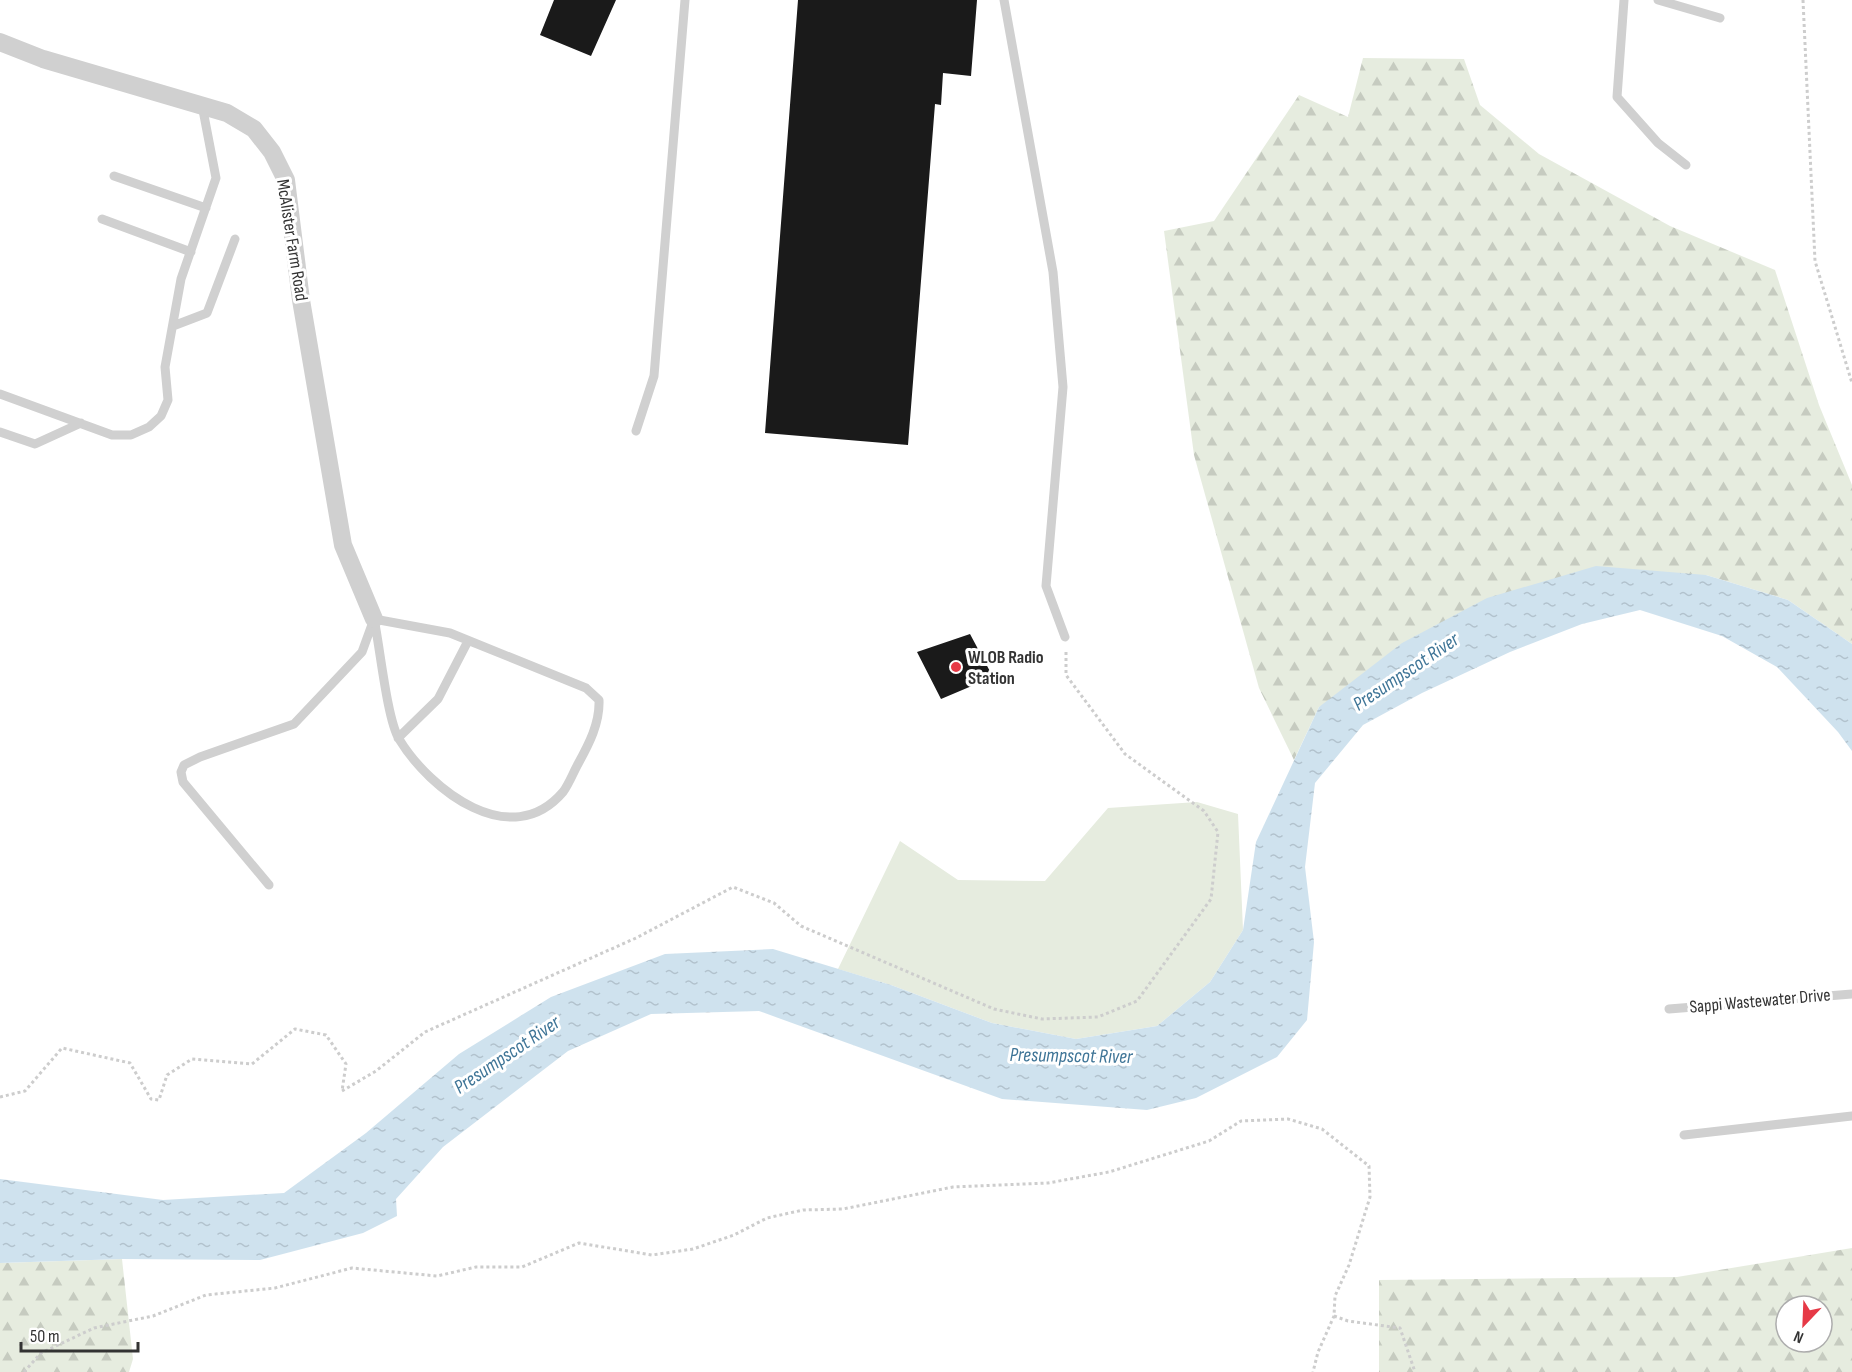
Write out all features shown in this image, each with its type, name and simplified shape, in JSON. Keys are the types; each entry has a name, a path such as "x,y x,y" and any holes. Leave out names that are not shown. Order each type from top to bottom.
{"street":[{"name":"McAlister Farm Road","path":"0,42 43,59 227,113 254,129 272,152 286,180 301,300 343,545 375,619"}],"lane":[{"path":"636,431 654,376 685,0"},
{"path":"1004,0 1053,272 1063,387 1046,586 1065,637"},
{"path":"1624,0 1617,97 1658,143 1686,165"},
{"path":"1658,0 1720,18"},
{"path":"0,394 112,435 131,435 149,427 160,416 168,400 165,367 182,279 216,178 202,105"},
{"path":"114,176 206,208"},
{"path":"102,219 190,252"},
{"path":"173,326 207,313 236,239"},
{"path":"0,432 35,444 81,423"},
{"path":"375,619 450,633 586,688 599,700 600,716 586,750 563,792 540,811 508,818 483,812 450,795 428,777 398,738 390,711 375,619"},
{"path":"269,885 183,782 181,772 184,765 201,757 294,724 362,652 375,619"},
{"path":"398,738 438,699 468,641"},
{"name":"Sappi Wastewater Drive","path":"1669,1009 1852,994"},
{"path":"1684,1135 1852,1116"}],"path":[{"path":"1803,0 1815,261 1852,384"},
{"path":"0,1097 25,1091 62,1047 130,1063 151,1100 159,1100 167,1075 192,1059 252,1064 295,1029 326,1035 346,1064 342,1091 376,1071 425,1032 636,938 733,887 774,903 801,926 994,1009 1042,1019 1098,1017 1137,1001 1211,899 1218,832 1204,811 1125,754 1066,675 1065,637"},
{"path":"24,1372 42,1353 94,1328 153,1316 206,1294 274,1288 352,1268 437,1276 476,1267 522,1267 579,1244 652,1255 693,1249 734,1235 767,1218 802,1210 843,1209 953,1187 1048,1183 1109,1172 1209,1141 1241,1121 1288,1119 1322,1129 1369,1166 1370,1197 1349,1265 1335,1296 1334,1316 1318,1352 1313,1372"},
{"path":"1334,1316 1400,1328 1415,1372"}],"green space":[{"path":"1363,58 1464,59 1480,105 1539,154 1670,226 1775,270 1819,405 1852,485 1852,644 1788,600 1706,575 1319,707 1294,760 1259,688 1194,455 1164,231 1214,221 1299,95 1348,117"},
{"path":"1197,802 1238,814 1243,930 1210,982 1157,1026 1076,1039 992,1023 891,985 838,969 900,841 958,880 1045,881 1108,808"},
{"path":"1852,1248 1852,1372 1379,1372 1379,1280 1677,1277"},
{"path":"122,1259 133,1359 129,1372 0,1372 0,1263"}],"water":[{"name":"Presumpscot River","path":"1596,566 1706,575 1788,600 1852,644 1852,751 1838,732 1777,667 1722,636 1640,610 1582,624 1510,652 1422,693 1363,725 1315,783 1305,867 1314,942 1307,1020 1277,1057 1196,1098 1147,1110 1002,1099 759,1011 651,1014 568,1051 443,1147 396,1199 397,1216 363,1233 260,1260 122,1259 0,1263 0,1179 163,1200 284,1193 366,1133 459,1054 551,997 665,954 773,949 891,985 992,1023 1076,1039 1157,1026 1210,982 1243,930 1256,842 1319,707 1402,643 1487,598"}],"building":[{"path":"554,0 616,0 591,56 540,35"},
{"path":"798,0 977,0 971,76 943,73 941,105 935,104 908,445 765,433"},
{"name":"WLOB Radio Station","path":"970,634 993,677 941,699 917,652"}],"place":[{"name":"WLOB Radio Station","path":"956,667"}]}
